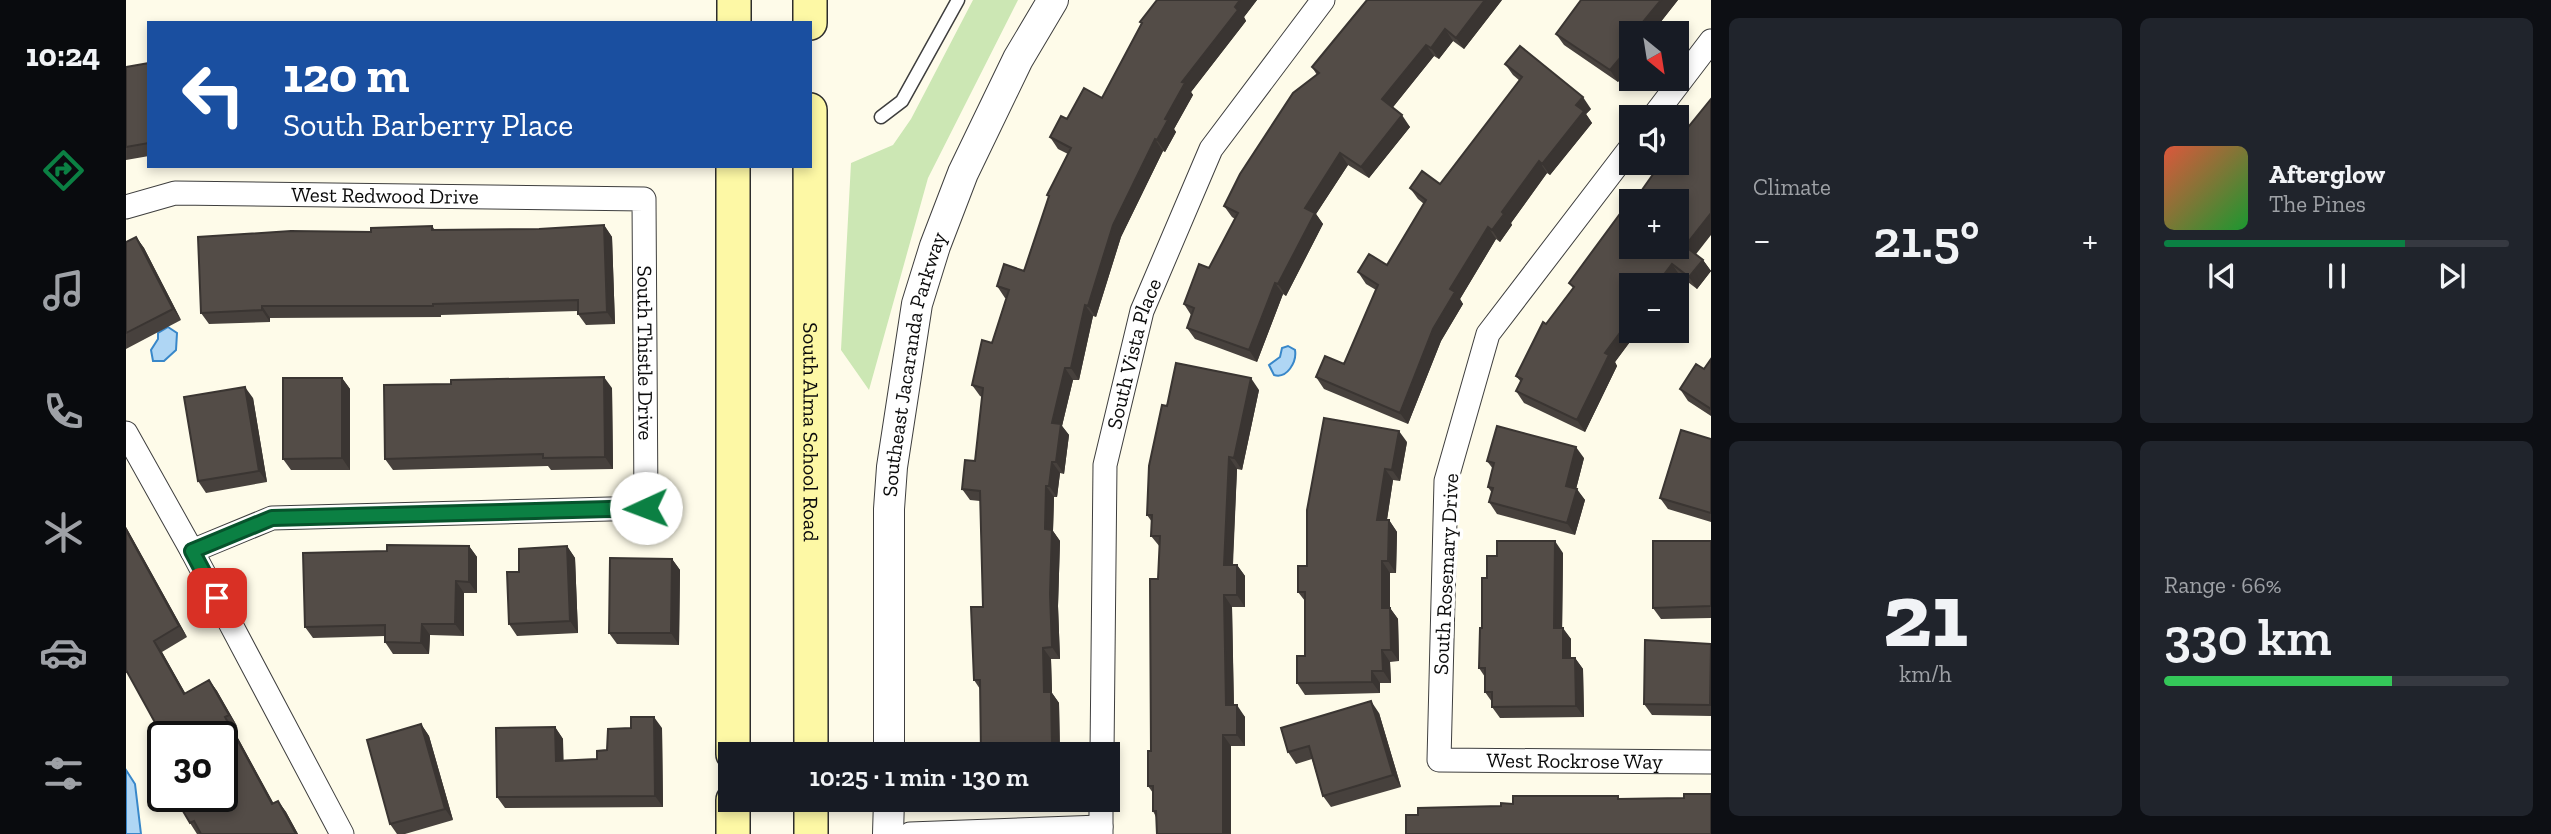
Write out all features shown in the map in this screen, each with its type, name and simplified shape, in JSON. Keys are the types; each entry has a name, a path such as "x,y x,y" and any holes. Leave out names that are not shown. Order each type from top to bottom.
{"main road":[{"path":"734,0 734,21"},
{"path":"810,0 810,21"},
{"path":"733,168 733,742"},
{"name":"South Alma School Road","path":"810,168 811,742"},
{"path":"733,812 733,834"},
{"path":"811,812 811,834"}],"street":[{"name":"Southeast Jacaranda Parkway","path":"889,742 889,509 892,467 917,304 935,246 963,173 1018,59 1053,0"},
{"name":"South Vista Place","path":"1102,742 1105,465 1142,311 1211,149 1323,0"},
{"path":"1662,105 1711,41"},
{"name":"South Rosemary Drive","path":"1439,760 1446,481 1488,334 1619,163"},
{"name":"West Redwood Drive","path":"126,207 175,193 645,199"},
{"name":"South Thistle Drive","path":"192,551 272,518 646,508 645,199"},
{"path":"126,433 192,551 342,834"},
{"name":"West Rockrose Way","path":"1439,760 1711,762"},
{"path":"888,812 888,834"},
{"path":"910,834 1101,831 1101,812"}],"lane":[{"path":"881,117 902,101 958,0"}],"green space":[{"path":"973,0 1018,0 928,178 869,390 841,350 851,163 893,145 911,119"}],"water":[{"path":"168,327 177,333 176,350 164,361 153,361 151,350 158,339 158,333"},
{"path":"1288,346 1295,350 1293,364 1287,372 1274,375 1269,365 1280,357 1282,348"},
{"path":"126,770 135,784 141,834 126,834"}],"building":[{"path":"1157,0 1240,0 1235,7 1238,10 1182,82 1185,83 1165,119 1168,120 1157,140 1155,139 1113,225 1088,306 1085,305 1071,368 1065,368 1052,423 1061,424 1056,462 1052,462 1049,486 1046,486 1045,529 1052,530 1052,647 1043,648 1044,692 1051,692 1052,742 981,742 980,680 974,680 971,607 983,607 980,491 962,489 965,460 975,461 983,388 972,385 982,340 992,343 1009,290 997,286 1004,264 1024,271 1049,196 1047,195 1071,148 1050,137 1061,116 1067,119 1084,88 1102,98 1142,23 1140,22"},
{"path":"1367,0 1485,0 1456,38 1445,29 1431,48 1426,45 1382,99 1402,115 1361,167 1340,153 1305,208 1315,213 1278,284 1275,283 1249,350 1187,328 1194,308 1184,304 1199,264 1209,268 1238,213 1224,206 1240,174 1293,93 1319,73 1312,67"},
{"path":"1581,0 1661,0 1644,21 1619,21 1619,59 1610,70 1556,34"},
{"path":"1520,46 1583,97 1576,105 1584,111 1542,164 1539,161 1492,230 1488,227 1450,289 1455,292 1433,329 1400,413 1316,377 1325,356 1344,364 1378,285 1358,272 1369,254 1387,265 1426,200 1410,188 1422,171 1440,184 1522,77 1505,64"},
{"path":"147,63 147,143 126,147 126,67"},
{"path":"1711,99 1711,213 1689,241 1689,189 1643,189 1653,175 1689,175 1689,126"},
{"path":"1619,215 1619,259 1689,259 1689,249 1703,260 1689,277 1689,273 1684,273 1672,264 1665,273 1619,273 1619,334 1605,353 1609,355 1577,420 1516,391 1522,379 1516,376 1543,322 1546,324 1574,287 1569,283"},
{"path":"604,225 607,312 578,314 578,300 433,306 262,306 262,310 201,313 198,237 291,231 371,232 371,228 432,226 432,230 539,229"},
{"path":"136,237 173,309 126,333 126,242"},
{"path":"1711,359 1711,409 1680,389 1696,364 1704,369"},
{"path":"1176,363 1251,378 1234,458 1229,457 1224,565 1237,565 1237,595 1224,595 1226,705 1237,705 1237,735 1223,735 1223,834 1157,834 1153,786 1148,786 1148,751 1151,751 1150,579 1158,579 1160,536 1151,536 1152,515 1147,515 1149,466 1162,405 1167,406"},
{"path":"604,377 605,457 543,458 543,454 385,459 384,385 451,384 451,380"},
{"path":"283,378 342,378 342,458 283,459"},
{"path":"245,387 259,471 198,481 184,397"},
{"path":"1324,418 1399,431 1392,470 1385,469 1377,520 1389,520 1388,561 1382,561 1382,608 1390,608 1391,650 1382,650 1383,671 1372,671 1372,682 1297,683 1297,656 1305,656 1305,592 1298,592 1298,566 1307,566 1307,510"},
{"path":"1497,426 1576,447 1566,486 1577,489 1567,523 1489,502 1493,488 1488,487 1494,463 1487,461"},
{"path":"1681,430 1711,439 1711,513 1660,498"},
{"path":"126,530 179,626 154,641 184,694 209,680 229,715 225,717 227,721 154,721 126,670"},
{"path":"1497,541 1555,541 1554,628 1563,628 1563,658 1575,658 1576,706 1492,707 1492,692 1485,692 1485,668 1479,668 1480,628 1482,578 1487,578 1487,556 1497,556"},
{"path":"1653,541 1711,541 1711,606 1653,608"},
{"path":"387,545 469,546 469,582 456,581 455,624 422,624 421,643 385,642 385,625 305,627 303,553 387,551"},
{"path":"567,546 570,621 509,624 507,572 519,572 519,549"},
{"path":"610,558 672,559 671,633 609,633"},
{"path":"1645,640 1711,644 1710,705 1644,704"},
{"path":"1371,701 1393,775 1323,796 1309,746 1288,752 1281,728"},
{"path":"631,717 654,717 655,796 497,797 496,728 555,727 556,761 597,759 597,751 607,750 608,729 631,728"},
{"path":"421,724 445,809 390,824 367,740"},
{"path":"238,741 272,804 278,801 296,834 201,834 194,821 190,823 184,812 238,812"},
{"path":"1684,794 1711,794 1711,834 1406,834 1406,815 1418,815 1418,808 1501,806 1501,803 1513,804 1513,796 1618,796 1618,799 1684,798"}],"route":[{"path":"217,598 192,551 272,518 646,508"}]}
